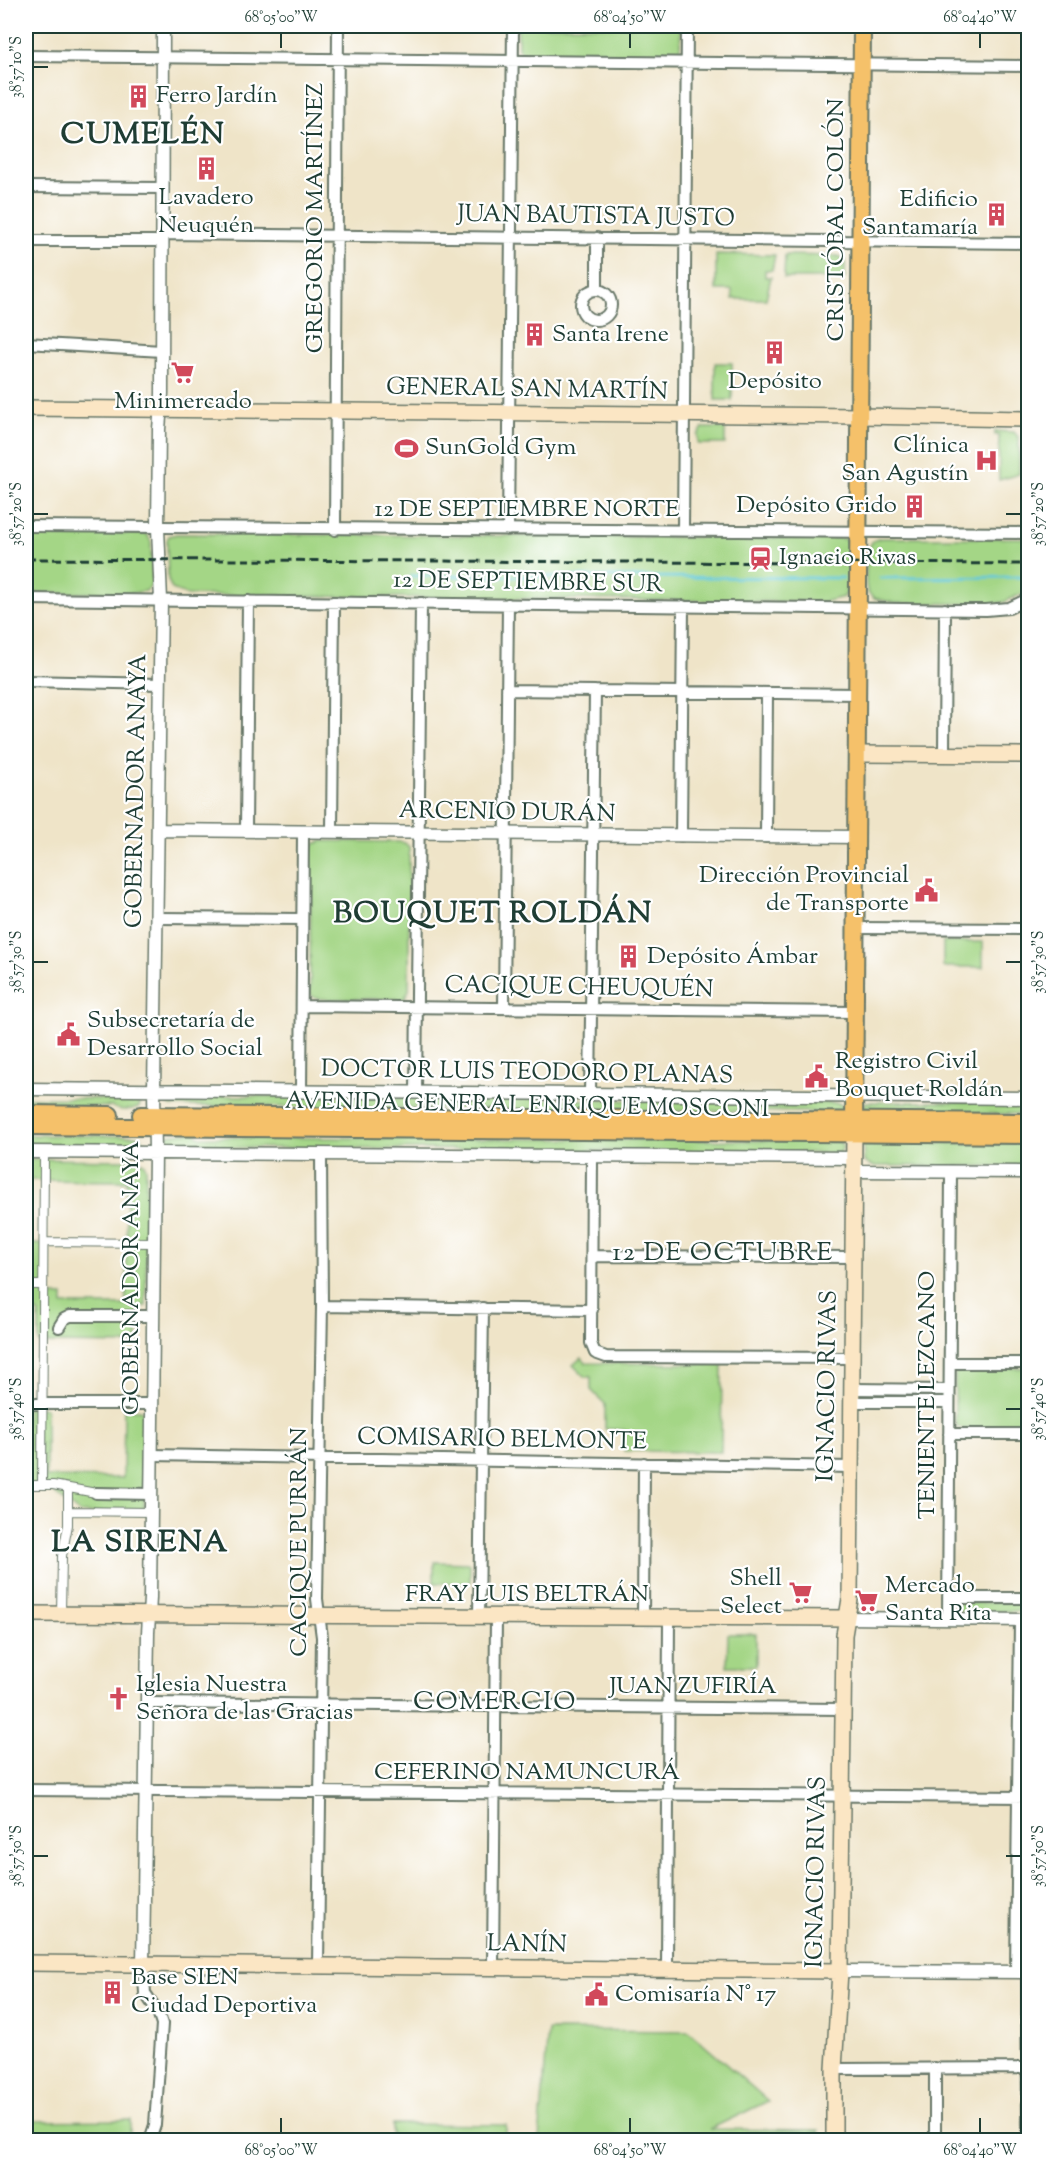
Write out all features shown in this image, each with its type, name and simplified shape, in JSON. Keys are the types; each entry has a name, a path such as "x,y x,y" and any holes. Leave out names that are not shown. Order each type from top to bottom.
{"main road":[{"name":"CRISTÓBAL COLÓN","path":"860,416 862,26"},
{"name":"GENERAL SAN MARTÍN","path":"26,408 1029,419"},
{"name":"IGNACIO RIVAS","path":"834,2140 834,2069 840,1971 844,1635 850,1599 860,416"},
{"path":"857,754 1029,755"},
{"name":"AVENIDA GENERAL ENRIQUE MOSCONI","path":"26,1114 154,1121 854,1127 1029,1135"},
{"name":"AVENIDA GENERAL ENRIQUE MOSCONI","path":"26,1126 154,1121"},
{"name":"AVENIDA GENERAL ENRIQUE MOSCONI","path":"854,1127 1029,1122"},
{"name":"FRAY LUIS BELTRÁN","path":"26,1614 846,1618"},
{"name":"LANÍN","path":"26,1963 840,1971"}],"street":[{"name":"GOBERNADOR ANAYA","path":"150,2140 155,2125 162,2024 158,2012 145,1993 143,1964 152,1455 154,1090 161,600 158,528 162,351 164,26"},
{"name":"GREGORIO MARTÍNEZ","path":"335,530 338,26"},
{"path":"508,530 513,26"},
{"path":"683,531 687,26"},
{"path":"26,56 1029,66"},
{"path":"26,187 163,188"},
{"name":"JUAN BAUTISTA JUSTO","path":"26,241 337,236 1029,243"},
{"path":"597,238 597,290"},
{"path":"26,343 162,351"},
{"name":"12 DE SEPTIEMBRE NORTE","path":"26,526 335,530 1029,533"},
{"name":"12 DE SEPTIEMBRE SUR","path":"26,599 1001,609 1015,606 1029,598"},
{"path":"246,831 248,601"},
{"path":"332,832 334,602"},
{"path":"416,1093 421,603"},
{"path":"504,1008 508,604"},
{"path":"681,836 683,606"},
{"path":"944,754 945,609"},
{"path":"26,681 160,684"},
{"path":"507,690 857,694"},
{"path":"590,1095 595,691"},
{"path":"766,837 767,693"},
{"name":"ARCENIO DURÁN","path":"158,830 856,837"},
{"path":"301,1092 303,832"},
{"path":"156,918 303,919"},
{"path":"856,928 1029,929"},
{"name":"CACIQUE CHEUQUÉN","path":"302,1006 855,1012"},
{"name":"DOCTOR LUIS TEODORO PLANAS","path":"26,1089 1029,1098"},
{"path":"26,1152 592,1156 854,1164 951,1172 1029,1172"},
{"path":"42,1485 44,1153"},
{"name":"CACIQUE PURRÁN","path":"318,1966 322,1637 317,1599 322,1306 321,1154"},
{"path":"592,1156 591,1343 595,1353 606,1357 852,1358"},
{"name":"TENIENTE LEZCANO","path":"948,1619 951,1172"},
{"path":"44,1242 154,1243"},
{"path":"592,1256 853,1257"},
{"path":"26,1285 43,1285"},
{"path":"322,1306 592,1310"},
{"path":"479,1617 483,1308"},
{"path":"43,1327 59,1327 64,1319 70,1316 153,1316"},
{"path":"950,1363 1029,1363"},
{"path":"852,1395 949,1390"},
{"path":"852,1395 949,1402"},
{"path":"26,1404 152,1404"},
{"path":"949,1434 1029,1434"},
{"name":"COMISARIO BELMONTE","path":"152,1455 851,1467"},
{"path":"643,1618 644,1463"},
{"path":"26,1485 42,1485 96,1493 151,1494"},
{"path":"61,1614 62,1556 68,1511 68,1488"},
{"path":"68,1511 151,1512"},
{"path":"948,1598 1029,1598"},
{"path":"493,1968 496,1617"},
{"path":"667,1969 669,1618"},
{"name":"FRAY LUIS BELTRÁN","path":"846,1618 1024,1620"},
{"path":"1024,1620 1024,1972 1028,2140"},
{"name":"JUAN ZUFIRÍA","path":"147,1703 843,1709"},
{"name":"CEFERINO NAMUNCURÁ","path":"26,1790 1023,1797"},
{"name":"LANÍN","path":"840,1971 1024,1972"},
{"path":"935,2068 935,2140"},
{"path":"834,2069 1028,2068"}],"green space":[{"path":"518,26 681,26 680,50 679,53 673,55 523,54 518,49"},
{"path":"716,254 775,255 772,270 765,270 765,277 771,277 766,299 733,299 732,290 716,290"},
{"path":"785,255 839,256 845,262 845,278 784,278"},
{"path":"715,363 732,363 732,400 715,400"},
{"path":"703,428 725,428 725,444 698,444 698,435"},
{"path":"995,431 1014,432 1019,438 1019,474 999,480 999,435 995,435"},
{"path":"26,532 147,534 151,542 152,585 146,591 134,593 26,593"},
{"path":"176,534 839,538 845,539 848,544 849,588 844,597 823,602 187,595 172,589 168,580 167,540 169,536"},
{"path":"881,538 1028,538 1028,591 1004,602 993,604 894,603 874,598 867,589 867,560 872,542"},
{"path":"322,841 400,842 409,847 409,990 404,999 323,999 315,998 310,994 311,852 314,844"},
{"path":"943,942 983,942 983,967 943,967"},
{"path":"171,1095 838,1103 843,1106 844,1110 842,1114 818,1115 814,1112 171,1106 166,1100"},
{"path":"26,1098 135,1099 140,1104 139,1107 126,1110 112,1107 26,1106"},
{"path":"866,1102 1028,1102 1028,1114 868,1113 863,1108"},
{"path":"193,1132 200,1137 836,1141 840,1142 843,1147 840,1153 173,1147 167,1143 168,1135"},
{"path":"26,1135 137,1136 142,1138 143,1142 139,1147 26,1147"},
{"path":"888,1138 892,1142 1028,1143 1028,1166 873,1166 864,1162 863,1146 866,1140"},
{"path":"26,1159 137,1160 144,1163 146,1169 146,1306 138,1306 137,1344 39,1343 39,1314 34,1310 26,1310 26,1244 48,1244 48,1296 63,1296 63,1305 126,1305 127,1181 26,1180"},
{"path":"581,1358 586,1363 722,1364 721,1452 624,1451 624,1430 605,1429 605,1404 591,1390 591,1377 585,1377 573,1365"},
{"path":"1028,1368 1028,1429 964,1429 957,1426 955,1375 957,1369"},
{"path":"26,1408 46,1408 46,1477 123,1478 124,1409 141,1410 145,1417 144,1514 79,1513 48,1488 26,1488"},
{"path":"434,1562 470,1563 470,1583 434,1583"},
{"path":"1028,1602 1028,1611 960,1611 956,1608 957,1603"},
{"path":"728,1634 756,1634 756,1666 727,1666"},
{"path":"548,2030 688,2031 768,2101 710,2129 819,2130 819,2140 539,2140"},
{"path":"130,2120 130,2140 26,2140 26,2121"},
{"path":"392,2124 506,2125 506,2140 392,2140"}],"waterway":[{"path":"411,576 843,578"},
{"path":"880,578 1028,577"}],"railway":[{"path":"26,559 1028,564"}],"place":[{"name":"Ferro Jardín","path":"138,96"},
{"name":"Lavadero Neuquén","path":"206,168"},
{"name":"Edificio Santamaría","path":"996,214"},
{"name":"Santa Irene","path":"534,335"},
{"name":"Depósito","path":"775,352"},
{"name":"Minimercado","path":"183,372"},
{"name":"SunGold Gym","path":"407,448"},
{"name":"Clínica San Agustín","path":"987,460"},
{"name":"Depósito Grido","path":"915,506"},
{"name":"Ignacio Rivas","path":"761,558"},
{"name":"Dirección Provincial de Transporte","path":"927,890"},
{"name":"Depósito Ámbar","path":"629,957"},
{"name":"Subsecretaría de Desarrollo Social","path":"69,1035"},
{"name":"Registro Civil Bouquet Roldán","path":"817,1076"},
{"name":"Shell Select","path":"800,1593"},
{"name":"Mercado Santa Rita","path":"867,1600"},
{"name":"Iglesia Nuestra Señora de las Gracias","path":"118,1699"},
{"name":"Base SIEN Ciudad Deportiva","path":"113,1992"},
{"name":"Comisaría N° 17","path":"597,1995"}],"district":[{"name":"CUMELÉN","path":"143,135"},
{"name":"BOUQUET ROLDÁN","path":"493,914"},
{"name":"12 DE OCTUBRE","path":"723,1253"},
{"name":"LA SIRENA","path":"140,1543"},
{"name":"COMERCIO","path":"495,1702"}]}
